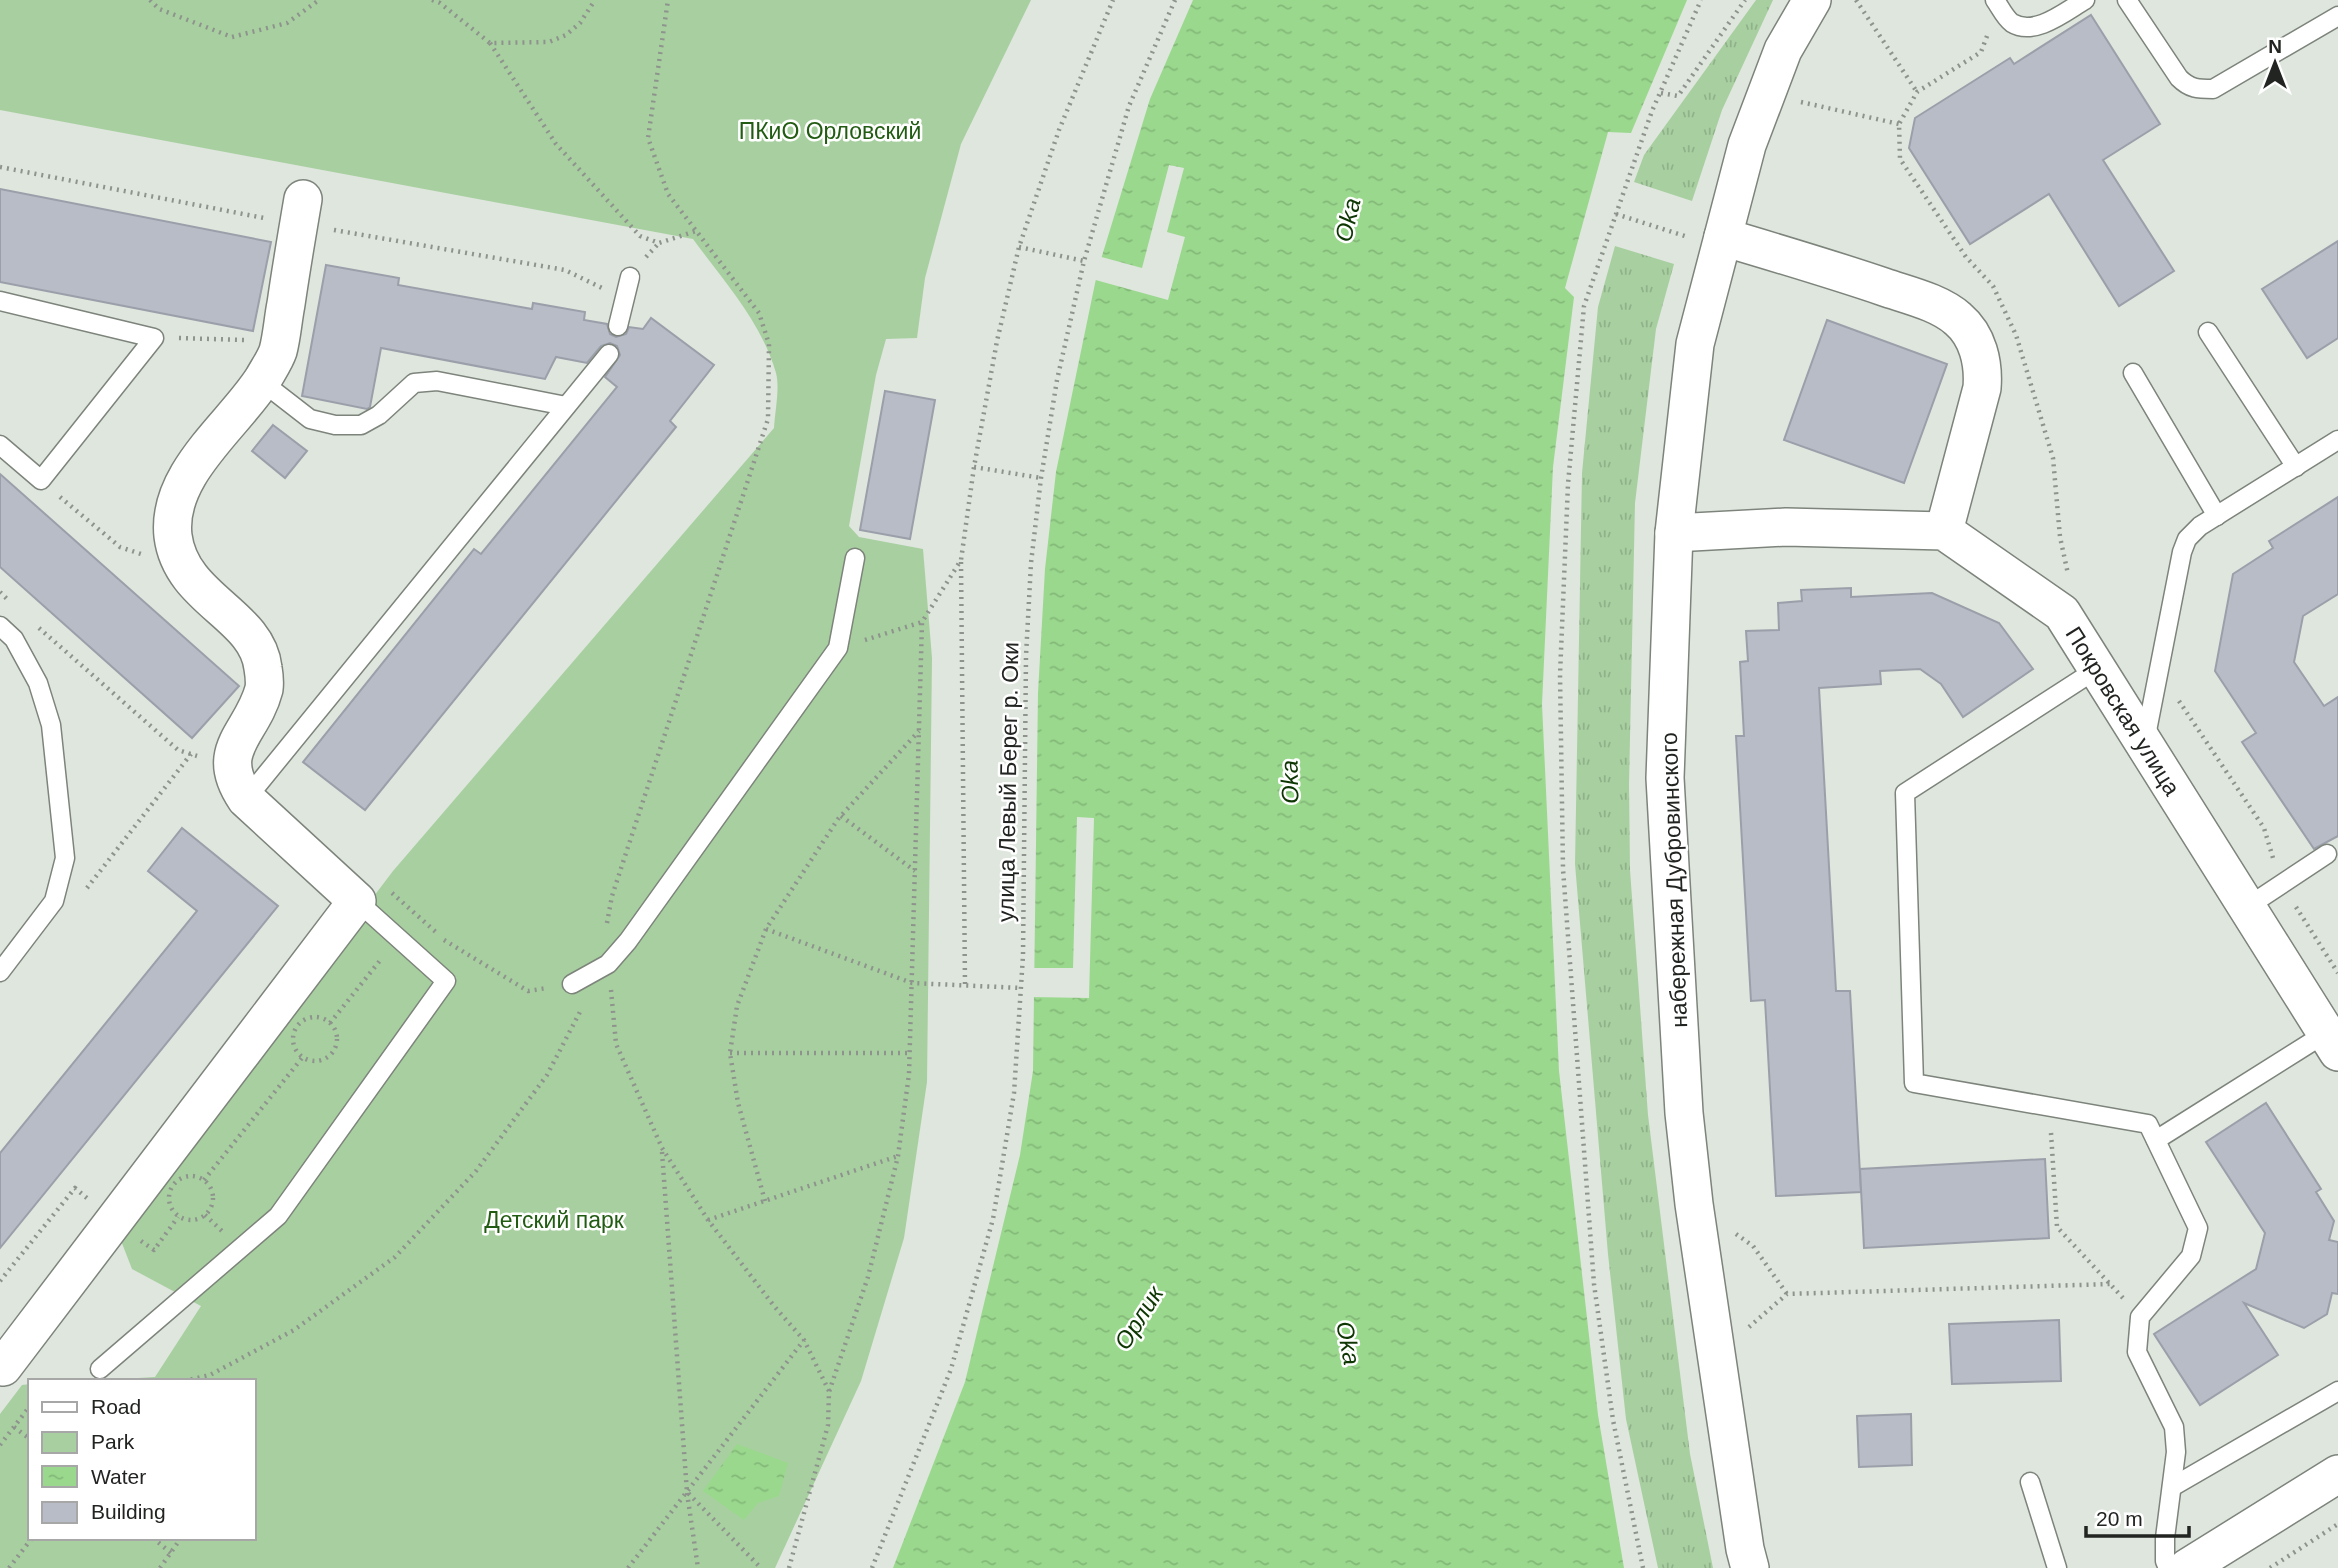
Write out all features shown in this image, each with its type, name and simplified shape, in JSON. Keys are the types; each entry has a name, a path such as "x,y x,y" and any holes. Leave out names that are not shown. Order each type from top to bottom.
{"street":[{"name":"набережная Дубровинского","path":"1750,1568 1717,1356 1684,1113 1666,765 1674,533 1695,344 1711,239 1783,50 1812,0"},
{"path":"3,1367 356,901 246,800 235,784 231,764 237,740 253,716 265,686 261,653 246,631 192,582 181,566 173,537 177,496 200,458 261,381 278,352 303,199"},
{"path":"1674,533 1786,527 1944,531 1982,388 1981,358 1968,330 1956,317 1913,297 1711,239"},
{"name":"Покровская улица","path":"1944,531 2062,613 2332,1042"},
{"path":"2203,1564 2338,1474"}],"lane":[{"path":"1995,0 2010,22 2021,27 2041,24 2085,0"},
{"path":"2127,0 2179,78 2187,86 2198,89 2213,89 2338,16"},
{"path":"618,326 630,277"},
{"path":"0,301 154,338 41,481 0,445"},
{"path":"2208,332 2296,467"},
{"path":"246,800 609,354"},
{"path":"2133,373 2217,516"},
{"path":"261,381 310,419 335,425 361,425 379,415 414,383 437,382 566,406"},
{"path":"2145,745 2182,552 2187,539 2200,526 2338,440"},
{"path":"572,984 608,964 628,941 838,648 855,558"},
{"path":"0,626 15,639 38,683 51,725 65,858 54,901 0,972"},
{"path":"2097,669 1905,793 1914,1083 2148,1124 2198,1228 2191,1256 2140,1317 2137,1352 2174,1427 2176,1452 2165,1538 2165,1561 2168,1568"},
{"path":"2247,907 2327,854"},
{"path":"100,1369 278,1216 446,981 356,901"},
{"path":"2156,1140 2332,1042"},
{"path":"2172,1487 2338,1391"},
{"path":"2030,1482 2057,1568"}],"path":[{"path":"150,0 159,9 232,37 287,23 319,0"},
{"path":"432,0 440,3 490,43 556,144 639,236 659,243 696,230"},
{"path":"490,43 549,42 566,35 580,23 596,0"},
{"path":"965,985 961,560 974,467 997,341 1019,247 1059,130 1113,0"},
{"name":"улица Левый Берег р. Оки","path":"873,1566 951,1369 993,1219 1014,1093 1021,988 1026,656 1031,563 1041,478 1057,380 1084,261 1129,106 1175,0"},
{"path":"1643,1568 1613,1420 1594,1284 1563,855 1560,674 1568,484 1584,306 1661,93 1701,0"},
{"path":"1661,93 1678,96 1745,0"},
{"path":"1856,0 1917,92"},
{"path":"666,2 648,138 668,194 759,313 769,344 768,419 612,896 605,937 616,1044 662,1148 708,1220 774,1306 804,1340 829,1392"},
{"path":"1766,93 1899,124"},
{"path":"1616,214 1711,239"},
{"path":"1019,247 1084,261"},
{"path":"154,338 235,339"},
{"path":"974,467 1041,478"},
{"path":"41,481 120,547"},
{"path":"789,1568 828,1425 829,1392 868,1278 898,1156 910,1053 922,622 961,560"},
{"path":"838,648 922,622"},
{"path":"38,627 149,725"},
{"path":"2159,671 2264,828 2281,884 2338,973"},
{"path":"765,1201 738,1103 730,1054 737,1006 766,929 841,816 919,731"},
{"path":"83,892 191,754"},
{"path":"841,816 915,871"},
{"path":"766,929 912,983 1021,988"},
{"path":"330,1023 398,939"},
{"path":"447,942 528,991"},
{"path":"193,1379 210,1375 294,1330 395,1257 476,1171 547,1075 608,964"},
{"path":"314,1017 330,1023 337,1034 331,1055 317,1062 297,1054 292,1040 296,1027 301,1022 314,1017"},
{"path":"730,1054 910,1053"},
{"path":"204,1180 302,1058"},
{"path":"2049,1107 2057,1227 2140,1317"},
{"path":"662,1148 687,1492 698,1568"},
{"path":"708,1220 898,1156"},
{"path":"190,1175 204,1180 209,1185 213,1200 207,1213 193,1220 178,1217 168,1199 172,1185 190,1175"},
{"path":"1717,1356 1787,1294 2110,1284"},
{"path":"628,1568 804,1340"},
{"path":"0,1445 28,1409"},
{"path":"14,1427 28,1438"},
{"path":"687,1492 761,1568"},
{"path":"2270,1568 2338,1524"},
{"path":"9,1568 31,1540"},
{"path":"155,1540 171,1553"},
{"path":"160,1568 180,1540"}],"green space":[{"name":"Детский парк","path":"0,0 1031,0 961,144 925,278 917,338 886,339 876,375 849,526 859,537 923,549 932,658 927,1082 904,1238 861,1381 775,1568 0,1568 0,1414 22,1385 28,1384 28,1540 256,1540 256,1379 122,1379 155,1377 201,1306 132,1269 118,1233 393,871 774,428 778,386 770,355 751,319 693,239 0,110"},
{"path":"1756,0 1773,0 1722,110 1692,201 1634,182 1644,155"},
{"path":"1615,246 1674,264 1656,329 1635,503 1629,785 1630,870 1648,1115 1690,1454 1713,1568 1658,1568 1626,1419 1608,1254 1575,864 1582,473 1598,307"}],"water":[{"path":"1193,0 1687,0 1631,133 1608,132 1565,288 1574,297 1553,467 1542,704 1559,1071 1598,1415 1624,1568 893,1568 965,1382 1020,1155 1033,1071 1038,693 1045,569 1056,472 1098,269 1150,99"},
{"path":"737,1444 788,1463 779,1496 758,1503 744,1520 703,1491"}],"pier":[{"path":"1169,165 1184,168 1167,232 1185,237 1168,300 1092,279 1098,256 1142,268"},
{"path":"1077,817 1094,818 1089,998 1030,997 1031,968 1073,968"}],"building":[{"path":"2091,15 2160,124 2103,160 2174,271 2119,306 2049,194 1970,244 1909,148 1915,118 2010,58 2014,64"},
{"path":"0,189 271,242 253,331 0,282"},
{"path":"2338,241 2338,338 2307,358 2262,289"},
{"path":"326,265 399,278 398,285 532,309 533,303 585,312 584,320 607,324 610,334 616,337 626,334 629,327 643,329 651,318 714,365 670,421 676,427 365,810 303,762 474,549 481,554 617,387 605,377 620,355 617,346 610,343 601,346 587,363 556,357 545,379 381,348 370,407 367,409 302,396"},
{"path":"1827,320 1947,364 1904,483 1784,440"},
{"path":"885,391 935,400 910,539 860,530"},
{"path":"273,425 307,451 285,478 252,451"},
{"path":"0,474 239,686 192,738 0,567"},
{"path":"2338,497 2338,594 2303,616 2294,662 2324,706 2338,697 2338,836 2314,849 2242,742 2256,733 2215,671 2233,574 2273,548 2269,541"},
{"path":"1851,588 1851,597 1932,593 1999,623 2033,669 1963,717 1941,684 1920,669 1880,671 1881,684 1819,688 1836,991 1850,991 1861,1192 1776,1196 1765,1000 1751,1001 1736,736 1744,736 1740,662 1748,661 1746,631 1779,630 1778,603 1802,601 1801,590"},
{"path":"182,828 278,906 0,1248 0,1153 197,911 148,871"},
{"path":"2266,1103 2321,1189 2316,1192 2334,1221 2329,1240 2338,1242 2338,1294 2332,1293 2327,1314 2304,1328 2244,1303 2278,1355 2200,1405 2154,1334 2256,1269 2265,1233 2206,1142"},
{"path":"2045,1159 2049,1238 1864,1248 1860,1169"},
{"path":"2059,1320 2061,1381 1952,1384 1949,1324"},
{"path":"1911,1414 1912,1465 1859,1467 1857,1416"}],"park label":[{"name":"ПКиО Орловский","path":"830,131"}],"water label":[{"name":"Oka","path":"1348,220"},
{"name":"Oka","path":"1290,782"},
{"name":"Орлик","path":"1139,1318"},
{"name":"Oka","path":"1348,1343"}]}
